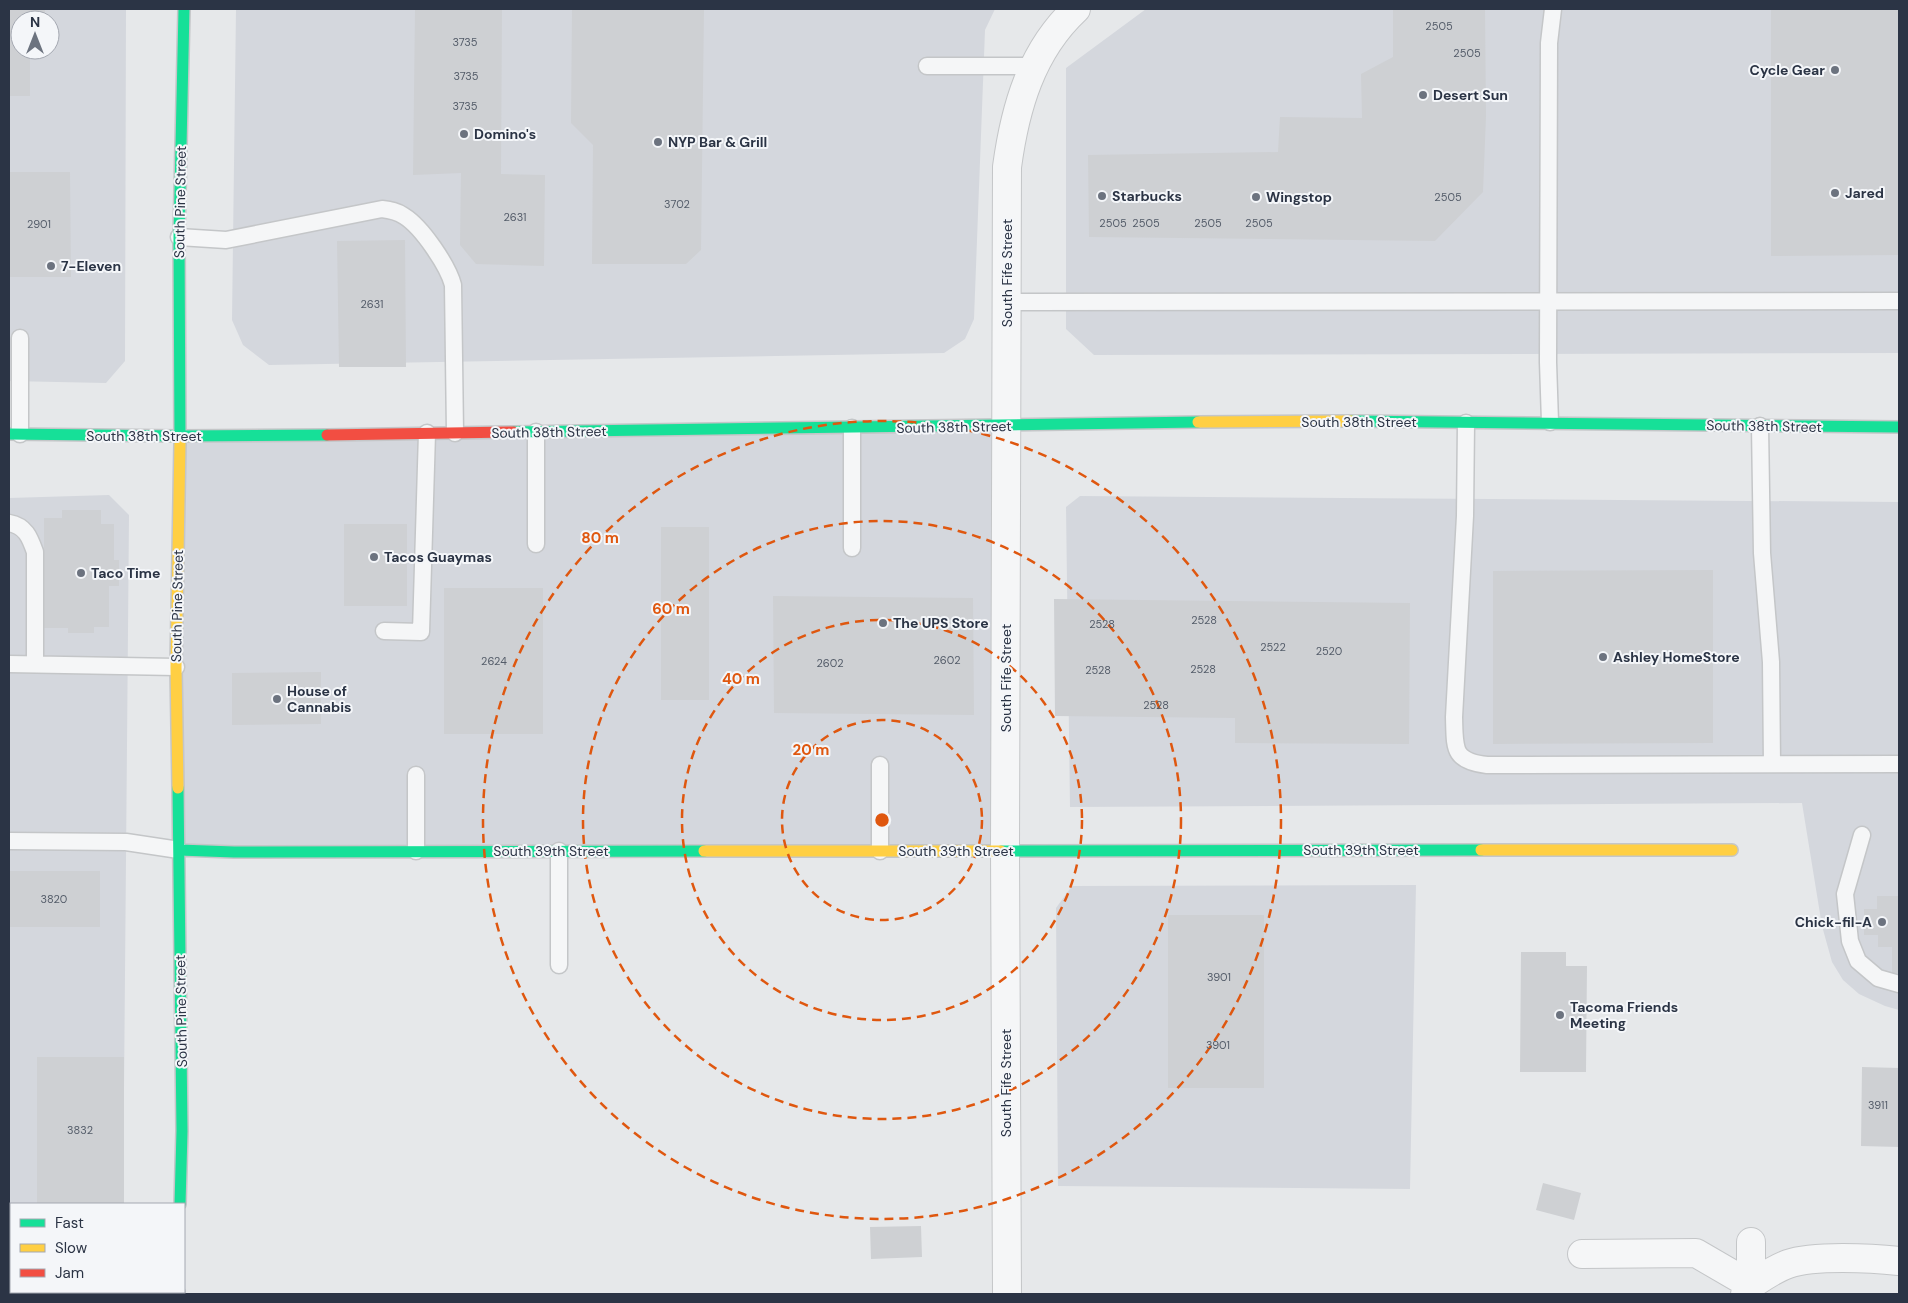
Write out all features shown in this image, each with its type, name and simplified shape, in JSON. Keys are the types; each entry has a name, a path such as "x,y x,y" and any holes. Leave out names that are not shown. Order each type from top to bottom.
{"main road":[{"name":"South Pine Street","path":"180,1203 182,1121 176,667 180,436 179,237 184,9"},
{"name":"South 38th Street","path":"14,434 180,436 455,433 1007,426 1100,422 1550,422 1899,427"},
{"name":"South 39th Street","path":"179,850 234,852 1732,850"}],"street":[{"name":"South Fife Street","path":"1007,1294 1005,850 1007,167 1017,112 1033,66 1056,30 1076,9"},
{"path":"1748,1290 1751,1242"},
{"path":"1582,1254 1696,1253 1748,1290"},
{"path":"1748,1290 1769,1272 1788,1264 1808,1259 1899,1261"}],"lane":[{"path":"1550,422 1548,302 1549,43 1553,9"},
{"path":"927,66 1033,66"},
{"path":"179,237 226,240 382,209 397,212 409,219 446,266 453,286 455,433"},
{"path":"1007,302 1899,302"},
{"path":"14,434 20,338"},
{"path":"1466,422 1465,516 1454,717 1455,745 1461,758 1487,766 1899,764"},
{"path":"1760,426 1762,553 1771,662 1772,764"},
{"path":"852,428 852,548"},
{"path":"536,432 536,544"},
{"path":"384,631 421,632 427,433"},
{"path":"9,524 19,526 29,535 35,552 35,664"},
{"path":"9,664 176,667"},
{"path":"880,766 880,851"},
{"path":"416,775 416,851"},
{"path":"1862,835 1846,894 1850,941 1858,961 1878,978 1899,984"},
{"path":"9,841 126,842 179,850"},
{"path":"559,851 559,965"}],"shaded area":[{"path":"9,9 126,9 125,361 106,383 9,381"},
{"path":"236,9 995,9 985,30 974,319 965,339 944,353 269,365 243,345 232,320"},
{"path":"1146,9 1899,9 1899,353 1094,355 1066,329 1066,68"},
{"path":"1007,426 1005,850 179,850 180,436"},
{"path":"109,495 129,515 123,1203 10,1203 10,1293 122,1294 9,1294 9,498"},
{"path":"1080,496 1899,502 1899,1010 1859,994 1843,980 1832,962 1822,926 1802,803 1070,807 1066,507"},
{"path":"1416,885 1410,1189 1058,1186 1056,908 1072,886"}],"building":[{"path":"9,9 45,9 10,10 10,60 30,60 30,96 9,96"},
{"path":"415,9 502,9 501,174 545,175 544,266 476,264 460,245 461,173 413,175"},
{"path":"572,9 704,9 701,250 686,264 592,264 593,145 571,123"},
{"path":"1393,9 1485,9 1486,116 1483,192 1435,241 1089,237 1088,155 1278,152 1280,117 1362,118 1361,74 1393,57"},
{"path":"1771,9 1899,9 1899,255 1771,256"},
{"path":"9,172 70,172 71,277 9,277"},
{"path":"405,240 406,367 339,367 337,241"},
{"name":"Taco Time","path":"62,510 101,510 101,524 114,524 114,560 119,560 119,586 109,586 109,627 94,627 94,633 68,633 68,628 44,628 44,518 62,518"},
{"path":"344,524 407,524 407,606 344,606"},
{"path":"661,527 709,527 709,700 661,700"},
{"name":"Ashley HomeStore","path":"1713,570 1713,743 1493,744 1493,571"},
{"path":"444,588 543,588 543,734 444,734"},
{"path":"773,596 973,598 974,715 774,713"},
{"path":"1054,599 1410,603 1409,744 1235,743 1235,718 1055,716"},
{"name":"House of Cannabis","path":"321,672 321,724 232,725 232,673"},
{"path":"9,871 100,871 100,927 9,927"},
{"name":"Chick-fil-A","path":"1877,896 1899,896 1899,973 1892,974 1892,947 1878,947 1878,935 1864,935 1864,909 1877,909"},
{"path":"1168,915 1264,915 1264,1088 1168,1088"},
{"path":"1521,952 1566,952 1566,966 1587,966 1586,1072 1520,1072"},
{"path":"37,1057 124,1057 124,1203 37,1203"},
{"path":"1862,1067 1899,1068 1899,1147 1861,1146"},
{"path":"1543,1183 1581,1193 1574,1220 1536,1210"},
{"path":"921,1226 922,1257 871,1259 870,1227"},
{"path":"9,1254 10,1293 83,1293 83,1294 9,1294"}],"traffic: fast":[{"path":"180,442 179,237 184,9"},
{"path":"1352,421 1899,427"},
{"path":"514,432 1198,422"},
{"path":"9,434 327,435"},
{"path":"178,788 182,1131 180,1203"},
{"path":"179,850 234,852 704,851"},
{"path":"1001,851 1481,850"}],"traffic: slow":[{"path":"1198,422 1352,421"},
{"path":"178,788 176,667 180,442"},
{"path":"1481,850 1732,850"},
{"path":"704,851 1001,851"}],"traffic: jam":[{"path":"327,435 514,432"}],"place":[{"name":"Cycle Gear","path":"1835,70"},
{"name":"Desert Sun","path":"1423,95"},
{"name":"Domino's","path":"464,134"},
{"name":"NYP Bar & Grill","path":"658,142"},
{"name":"Jared","path":"1835,193"},
{"name":"Starbucks","path":"1102,196"},
{"name":"Wingstop","path":"1256,197"},
{"name":"7-Eleven","path":"51,266"},
{"name":"Tacos Guaymas","path":"374,557"},
{"name":"Taco Time","path":"81,573"},
{"name":"The UPS Store","path":"883,623"},
{"name":"Ashley HomeStore","path":"1603,657"},
{"name":"House of Cannabis","path":"277,699"},
{"name":"Chick-fil-A","path":"1882,922"},
{"name":"Tacoma Friends Meeting","path":"1560,1015"}]}
